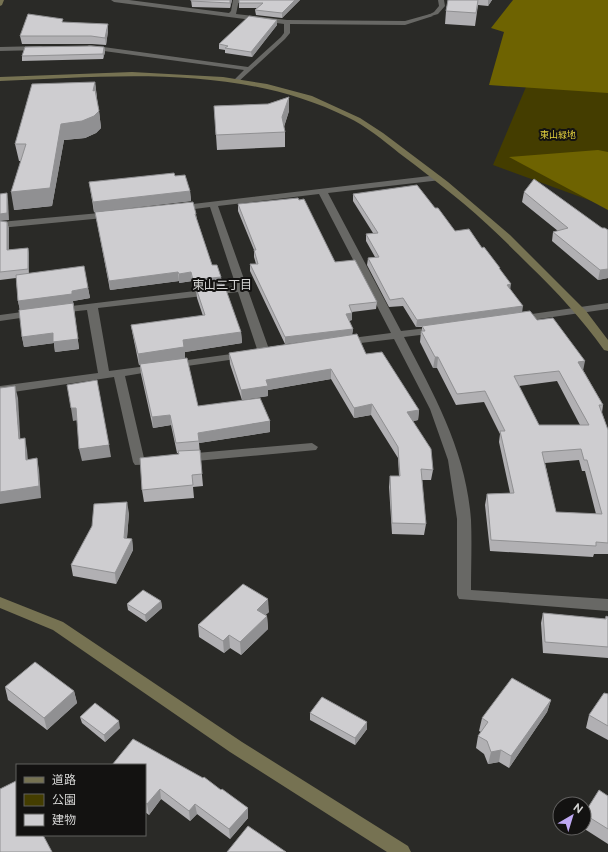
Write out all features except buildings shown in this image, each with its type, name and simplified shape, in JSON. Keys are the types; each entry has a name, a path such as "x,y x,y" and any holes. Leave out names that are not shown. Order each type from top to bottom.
{"street":[{"path":"0,4 1,0"},
{"path":"114,0 287,22 398,23 415,21 436,13 442,6 441,0"},
{"path":"230,15 234,12 236,0"},
{"path":"237,81 283,38 287,33 287,22"},
{"path":"84,47 250,69"},
{"path":"0,49 46,48"},
{"path":"0,79 137,75 194,77 237,81 289,92 337,109 362,122 388,140 493,223 554,282 580,310 608,348"},
{"path":"167,209 438,178"},
{"path":"322,191 436,409 454,460 464,519 464,595 608,606"},
{"path":"0,390 268,352 242,288 213,204"},
{"path":"0,225 121,214"},
{"path":"0,318 242,288"},
{"path":"92,306 104,375"},
{"path":"508,320 608,306"},
{"path":"335,343 445,328"},
{"path":"119,373 139,462 312,447"},
{"path":"0,602 58,626 236,747 402,852"}],"green space":[{"name":"東山緑地","path":"539,56 608,67 608,207 493,165"}],"shaded area":[{"path":"513,0 608,0 608,93 489,85 504,32 491,28"},
{"path":"598,150 608,152 608,210 509,157"}],"district":[{"name":"東山二丁目","path":"222,285"}]}
